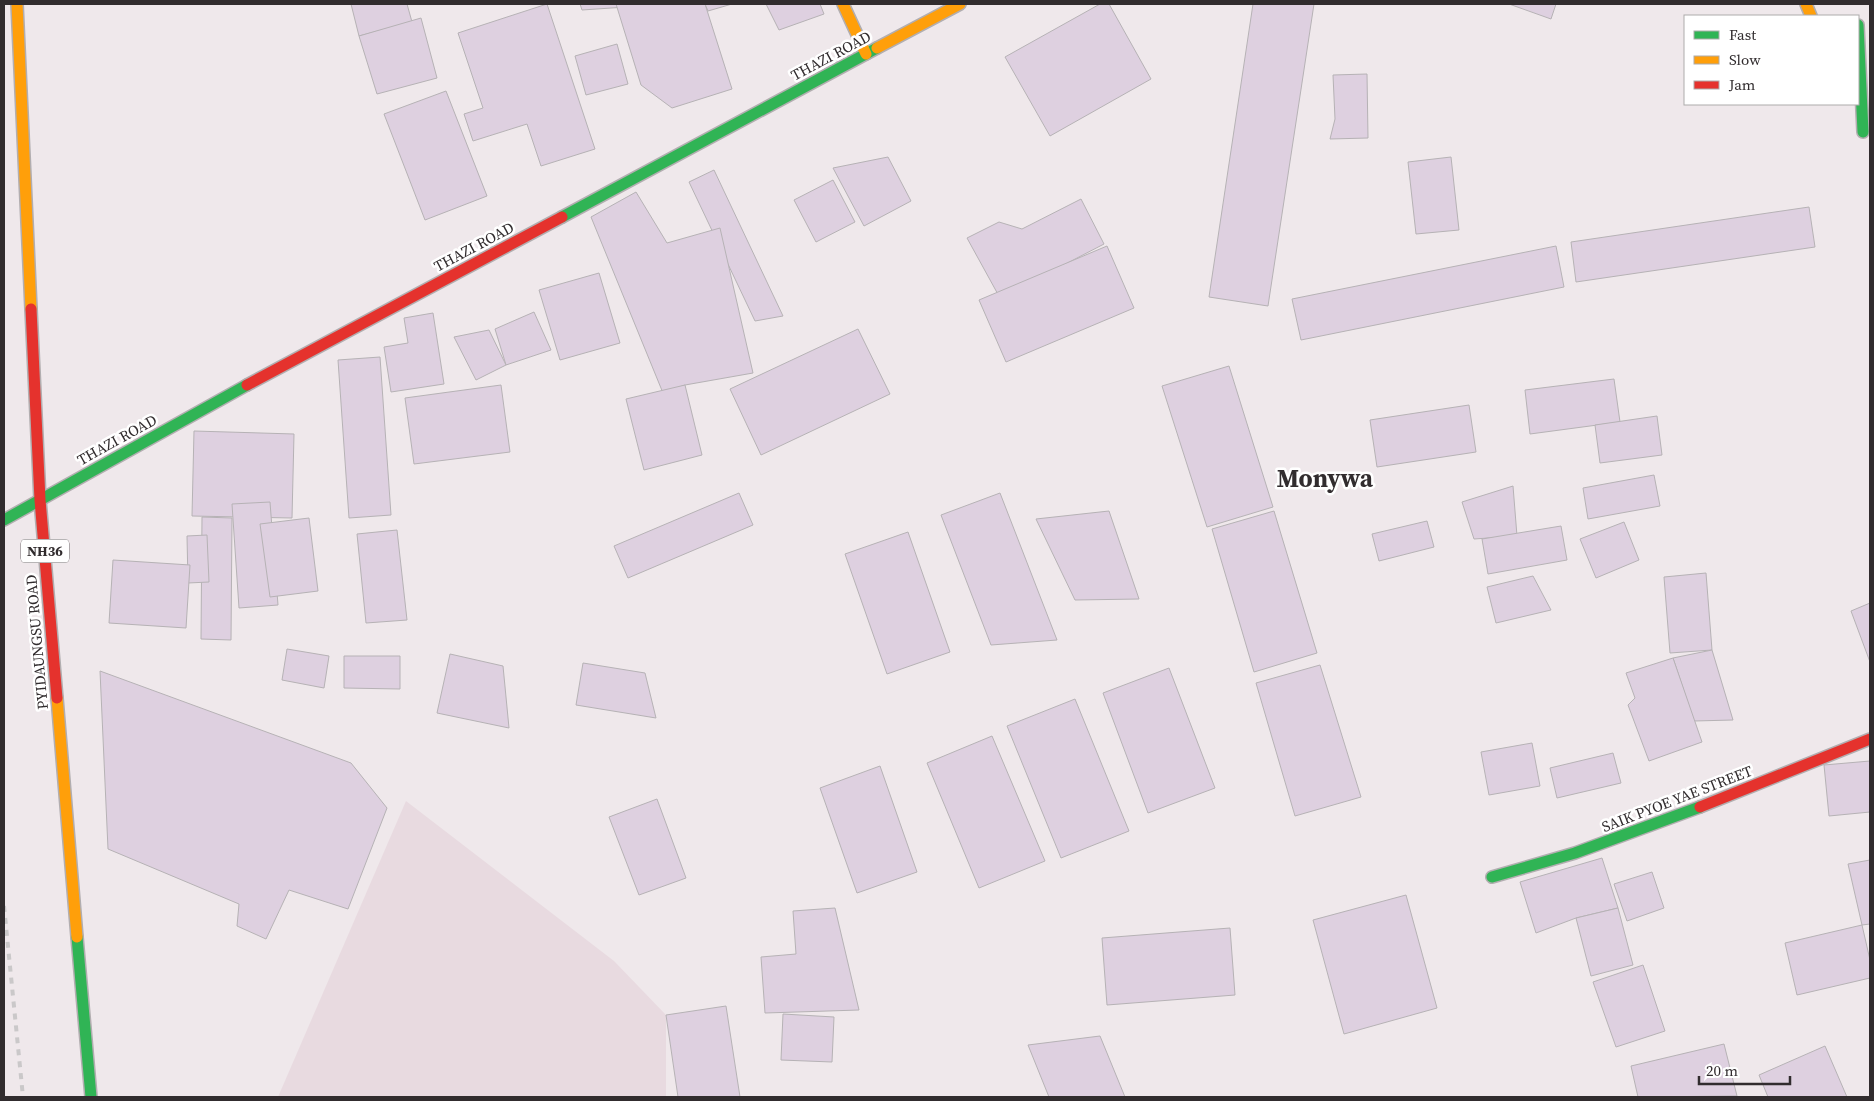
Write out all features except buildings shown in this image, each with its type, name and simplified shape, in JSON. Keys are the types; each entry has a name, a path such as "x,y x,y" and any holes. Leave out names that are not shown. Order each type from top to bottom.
{"main road":[{"name":"PYIDAUNGSU ROAD","path":"17,4 40,500 91,1097"},
{"path":"843,4 866,54"},
{"name":"THAZI ROAD","path":"4,520 266,375 960,4"},
{"path":"1850,105 1865,135 1859,41"},
{"name":"SAIK PYOE YAE STREET","path":"1492,877 1584,850 1722,799 1870,739"}],"shaded area":[{"path":"406,801 614,961 666,1015 666,1097 278,1097"}],"railway":[{"path":"4,906 23,1097"}],"traffic: fast":[{"path":"1859,46 1863,132"},
{"path":"562,217 877,48"},
{"path":"4,520 247,385"},
{"path":"1492,877 1575,853 1700,807"},
{"path":"77,937 91,1097"}],"traffic: slow":[{"path":"17,4 31,309"},
{"path":"843,4 866,54"},
{"path":"877,48 960,4"},
{"path":"1806,4 1811,15"},
{"path":"57,698 77,937"}],"traffic: jam":[{"path":"247,385 562,217"},
{"path":"31,309 40,500 57,698"},
{"path":"1700,807 1870,739"}],"district":[{"name":"Monywa","path":"1325,478"}]}
